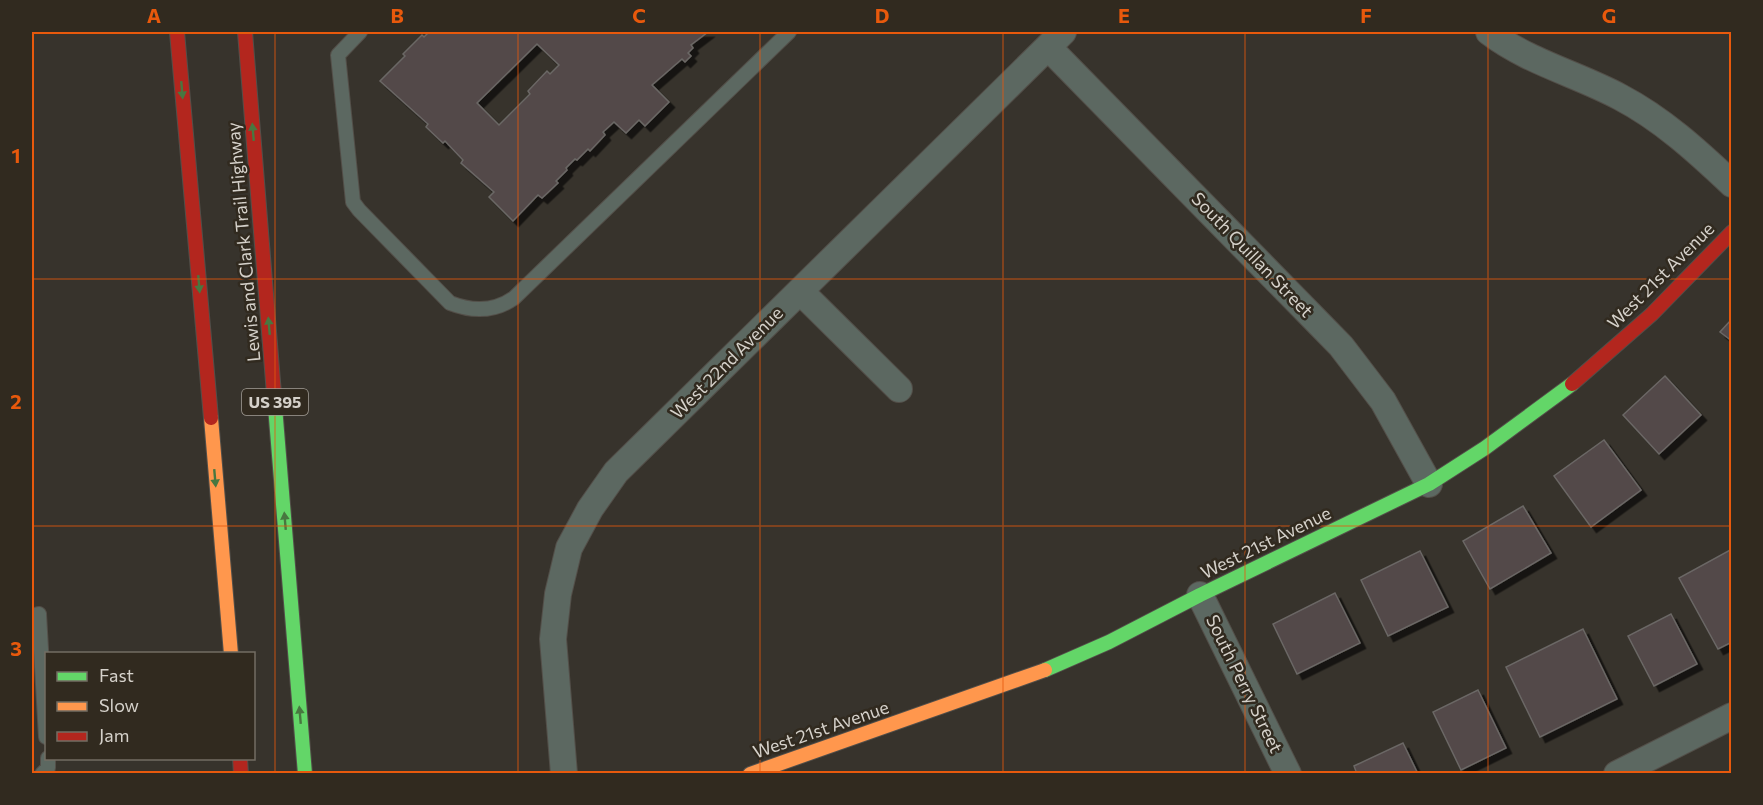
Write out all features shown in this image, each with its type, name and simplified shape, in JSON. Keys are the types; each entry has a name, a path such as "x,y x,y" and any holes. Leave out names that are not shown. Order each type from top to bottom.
{"main road":[{"path":"177,32 231,652"},
{"name":"Lewis and Clark Trail Highway","path":"245,32 305,774"},
{"name":"West 21st Avenue","path":"750,774 1045,670 1109,642 1200,595 1429,484 1485,448 1576,381 1652,314 1731,232"}],"street":[{"path":"1489,32 1523,53 1620,97 1652,116 1685,140 1731,184"},
{"name":"West 22nd Avenue","path":"564,774 554,639 558,594 569,548 590,509 616,472 1056,39"},
{"name":"South Quillan Street","path":"1056,39 1341,346 1383,401 1429,484"},
{"path":"800,291 899,389"},
{"name":"South Perry Street","path":"1200,595 1288,774"},
{"path":"1617,774 1731,716"}],"lane":[{"path":"360,32 339,55 353,202 358,210 450,303 466,309 481,310 503,306 514,298 789,32"},
{"path":"35,615 45,726"}],"building":[{"path":"429,32 708,32 691,45 693,48 688,53 691,56 685,62 682,59 652,85 669,102 645,126 639,120 626,133 614,122 603,132 605,135 590,151 588,149 566,168 567,170 556,181 558,183 542,198 538,195 513,221 489,197 494,192 461,163 463,160 445,141 443,143 426,127 428,124 380,81 422,35 424,37","holes":["537,44 559,65 550,74 547,71 528,91 530,94 499,125 477,103"]},
{"path":"1732,319 1732,341 1720,332"},
{"path":"1665,376 1701,415 1659,454 1623,415"},
{"path":"1604,440 1641,490 1591,527 1554,476"},
{"path":"1523,506 1551,553 1490,589 1463,541"},
{"path":"1732,549 1732,642 1718,649 1679,578"},
{"path":"1420,551 1448,607 1388,636 1361,580"},
{"path":"1335,593 1360,643 1297,674 1273,624"},
{"path":"1671,614 1697,664 1654,686 1628,636"},
{"path":"1583,629 1617,699 1540,737 1506,667"},
{"path":"1478,690 1506,748 1461,770 1433,712"},
{"path":"1403,743 1418,774 1357,774 1354,766"}],"traffic: fast":[{"path":"1045,670 1109,642 1200,595 1429,484 1485,448 1572,384"},
{"path":"274,394 305,774"}],"traffic: slow":[{"path":"211,418 231,652"},
{"path":"750,774 1045,670"}],"traffic: jam":[{"path":"177,32 211,418"},
{"path":"245,32 274,394"},
{"path":"1572,384 1652,314 1732,232"},
{"path":"240,760 241,774"}]}
